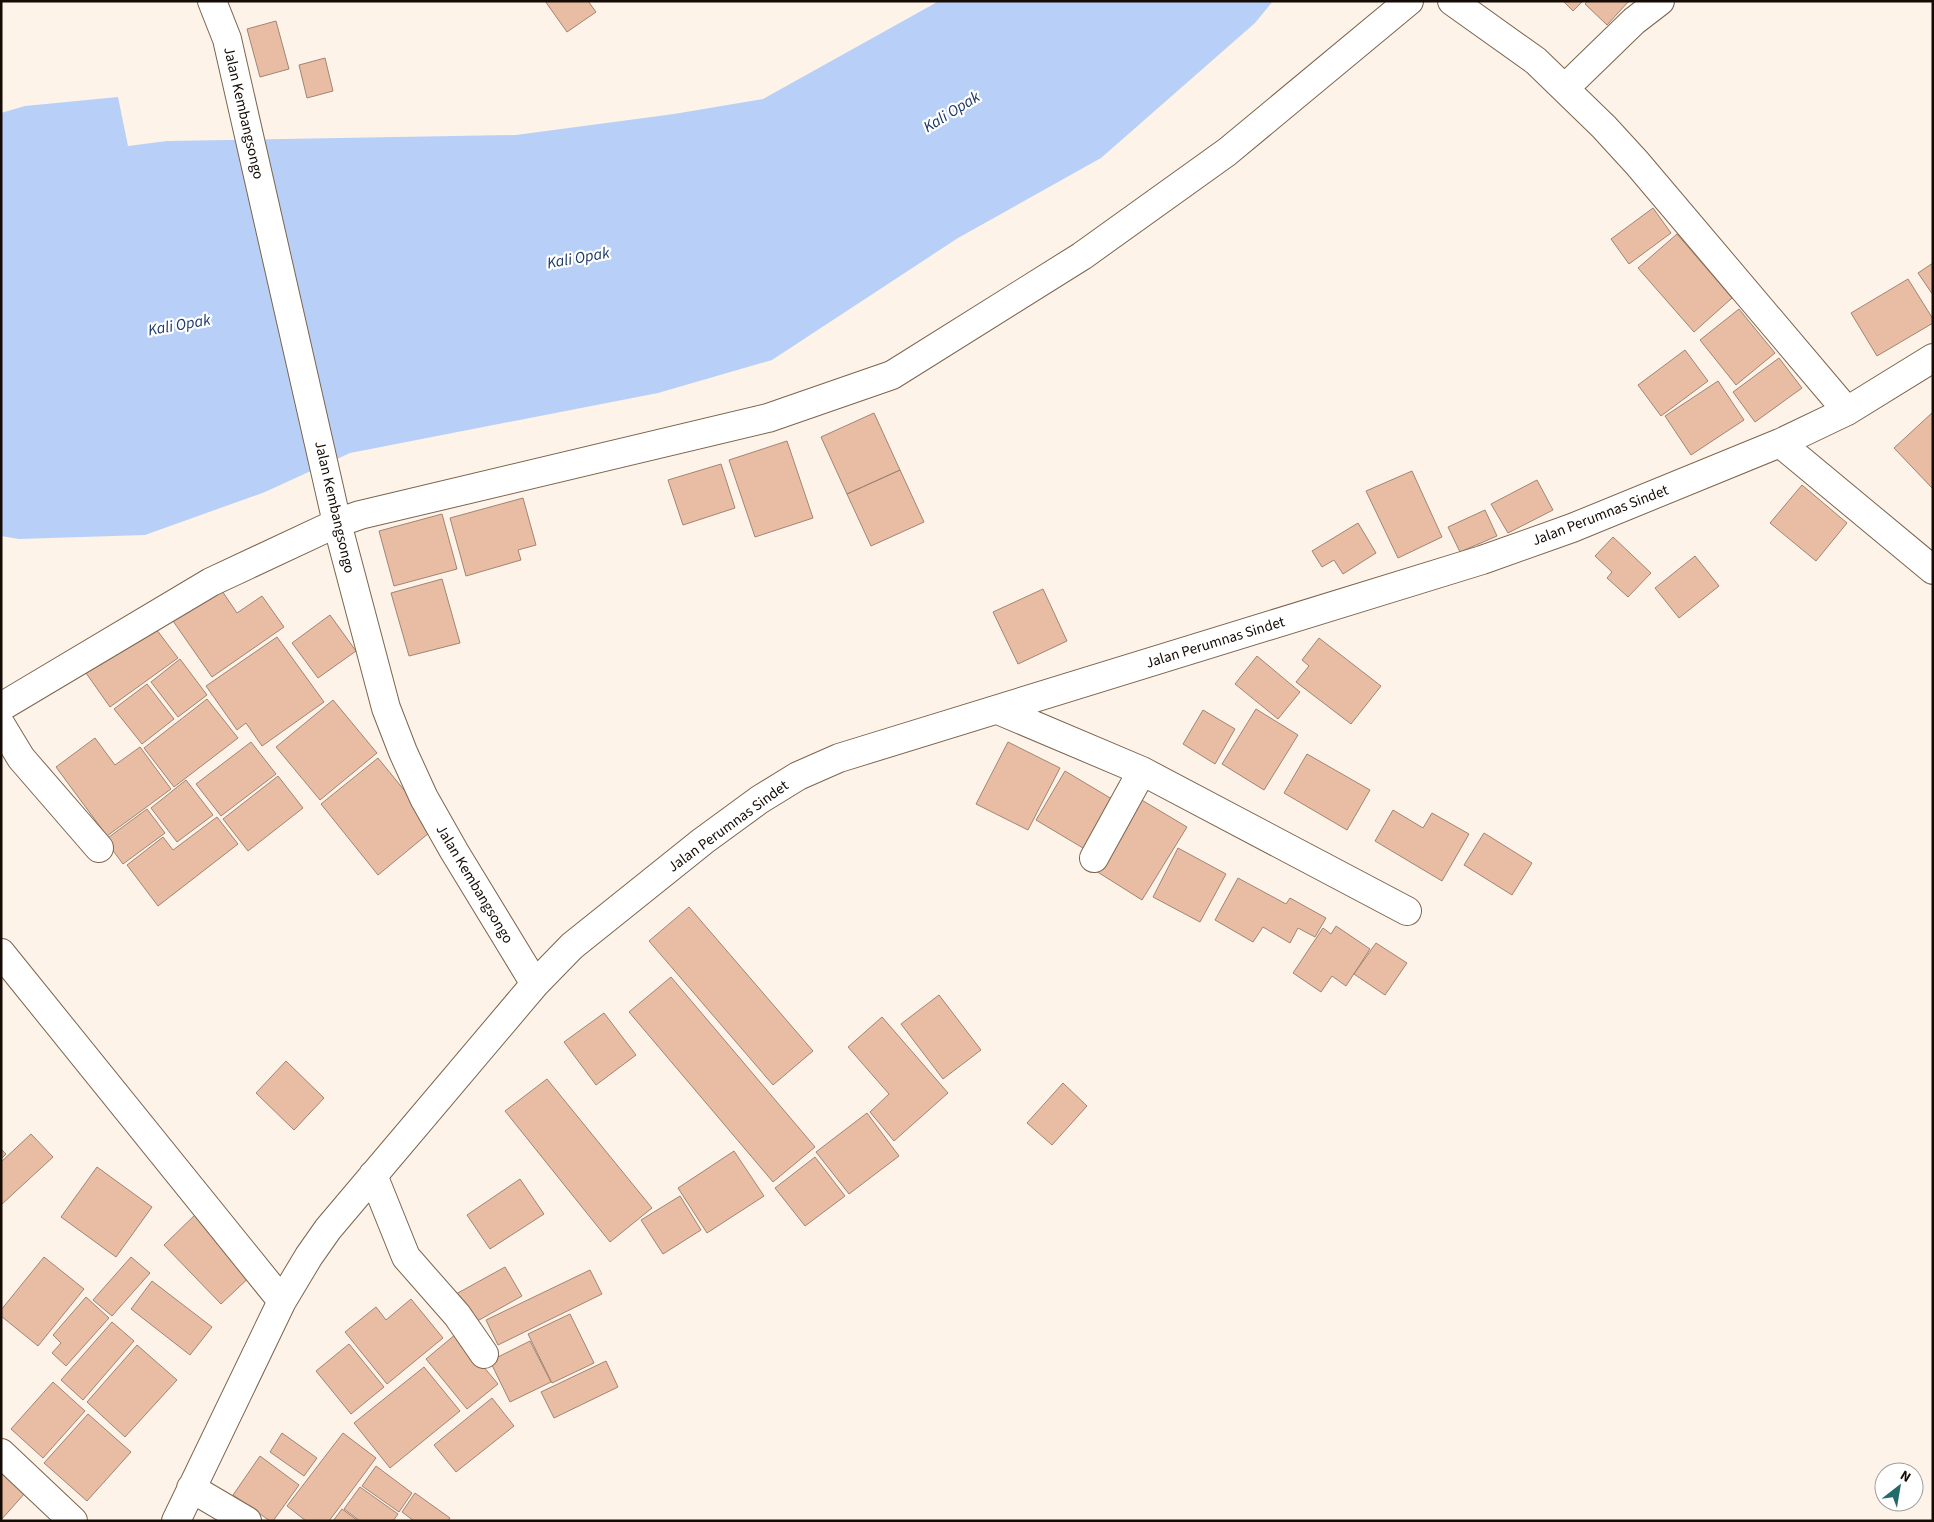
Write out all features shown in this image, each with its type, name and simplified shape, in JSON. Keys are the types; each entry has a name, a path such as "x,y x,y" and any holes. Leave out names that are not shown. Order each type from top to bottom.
{"street":[{"name":"Jalan Kembangsongo","path":"212,1 227,39 336,518 386,708 424,798 535,984"},
{"path":"1,707 211,582 336,518 370,513 768,418 892,375 1082,256 1227,152 1409,1"},
{"path":"1452,1 1536,61 1565,88 1637,163 1847,411"},
{"path":"1565,88 1634,21 1660,1"},
{"name":"Jalan Perumnas Sindet","path":"176,1521 282,1301 308,1256 373,1175 535,984 572,946 695,847 759,800 798,776 839,758 1482,560 1572,528 1780,443 1847,411 1933,358"},
{"path":"1780,443 1933,570"},
{"path":"998,710 1142,771 1407,911"},
{"path":"1,725 21,758 99,848"},
{"path":"1094,858 1142,771"},
{"path":"1,953 282,1301"},
{"path":"373,1175 406,1257 457,1315 484,1354"},
{"path":"1,1453 73,1521"},
{"path":"191,1488 247,1521"}],"water":[{"name":"Kali Opak","path":"939,1 1273,1 1255,23 1101,158 958,238 772,360 658,393 350,453 265,492 145,535 19,539 1,536 1,113 25,106 118,97 128,146 167,141 516,135 674,114 763,99"}],"building":[{"path":"545,1 588,1 596,12 567,32"},
{"path":"1563,1 1583,1 1573,11"},
{"path":"1588,1 1629,1 1607,25 1585,4"},
{"path":"276,21 289,69 260,77 247,29"},
{"path":"325,58 333,91 307,98 299,65"},
{"path":"1653,208 1671,233 1629,264 1611,239"},
{"path":"1677,234 1732,298 1694,332 1638,268"},
{"path":"1933,263 1933,295 1918,273"},
{"path":"1908,279 1933,319 1933,323 1877,356 1851,313"},
{"path":"1739,309 1775,353 1736,385 1700,340"},
{"path":"1685,350 1708,381 1661,416 1638,385"},
{"path":"1779,358 1802,388 1755,422 1733,392"},
{"path":"1718,381 1744,420 1691,455 1665,416"},
{"path":"1933,412 1933,489 1894,448"},
{"path":"874,413 900,470 847,494 821,437"},
{"path":"787,441 813,518 755,537 729,460"},
{"path":"721,464 735,508 683,525 668,480"},
{"path":"900,470 924,522 871,546 847,494"},
{"path":"1412,471 1442,537 1398,558 1366,491"},
{"path":"1537,480 1553,510 1508,533 1491,504"},
{"path":"1802,485 1847,523 1816,561 1770,523"},
{"path":"523,498 536,545 518,550 521,560 466,576 450,518"},
{"path":"1485,510 1497,536 1460,552 1448,527"},
{"path":"442,514 457,569 394,586 379,531"},
{"path":"1358,523 1376,553 1343,574 1334,560 1322,567 1312,551"},
{"path":"1613,537 1651,573 1628,597 1607,578 1612,572 1595,556"},
{"path":"1695,556 1719,586 1679,618 1655,588"},
{"path":"442,579 460,643 409,656 391,593"},
{"path":"220,588 237,613 262,596 284,627 212,677 173,621"},
{"path":"1043,589 1067,641 1018,664 993,612"},
{"path":"330,615 356,651 318,678 292,643"},
{"path":"153,625 178,658 110,707 86,673"},
{"path":"277,637 324,702 262,746 246,723 237,730 206,686"},
{"path":"1319,638 1381,686 1351,724 1296,682 1309,666 1302,660"},
{"path":"1257,656 1300,692 1278,719 1235,684"},
{"path":"180,659 207,695 178,717 151,682"},
{"path":"147,684 174,719 142,744 114,709"},
{"path":"207,699 238,738 174,787 144,748"},
{"path":"333,700 377,753 320,800 276,747"},
{"path":"1256,709 1298,735 1264,790 1222,764"},
{"path":"1203,710 1235,729 1215,764 1183,744"},
{"path":"95,738 115,765 140,747 171,789 107,836 56,767"},
{"path":"251,742 276,774 221,816 196,784"},
{"path":"1008,742 1060,768 1028,830 976,804"},
{"path":"1307,754 1370,790 1347,830 1284,793"},
{"path":"378,758 435,828 378,875 321,804"},
{"path":"1065,771 1117,802 1088,851 1036,820"},
{"path":"278,776 303,808 248,851 223,819"},
{"path":"186,780 213,815 177,842 151,808"},
{"path":"1140,799 1187,827 1142,900 1096,871"},
{"path":"147,809 165,833 123,864 105,840"},
{"path":"1393,810 1423,828 1432,813 1469,834 1442,881 1375,841"},
{"path":"217,817 238,844 158,906 127,865 163,837 173,850"},
{"path":"1484,833 1532,863 1512,895 1464,865"},
{"path":"1178,848 1226,874 1200,922 1153,897"},
{"path":"1238,878 1286,904 1290,898 1326,918 1315,937 1298,928 1290,943 1263,927 1253,942 1215,920"},
{"path":"689,907 813,1051 773,1085 649,941"},
{"path":"1336,926 1370,949 1346,986 1332,976 1321,992 1293,973 1323,928 1331,934"},
{"path":"1376,943 1407,963 1385,995 1354,974"},
{"path":"671,977 815,1147 773,1182 629,1012"},
{"path":"939,995 981,1050 943,1079 901,1024"},
{"path":"604,1013 636,1055 596,1085 564,1042"},
{"path":"882,1017 948,1093 894,1141 870,1112 889,1094 848,1047"},
{"path":"286,1061 324,1098 294,1130 256,1093"},
{"path":"547,1079 652,1208 610,1242 505,1111"},
{"path":"1063,1083 1087,1106 1052,1145 1027,1123"},
{"path":"867,1113 899,1156 849,1194 816,1152"},
{"path":"31,1134 53,1157 1,1205 1,1162"},
{"path":"1,1149 6,1154 1,1159"},
{"path":"734,1151 764,1196 707,1233 678,1188"},
{"path":"815,1157 845,1196 805,1226 775,1188"},
{"path":"97,1167 152,1207 116,1257 61,1217"},
{"path":"520,1179 544,1214 490,1249 467,1215"},
{"path":"680,1196 701,1230 663,1254 641,1220"},
{"path":"198,1212 255,1272 221,1304 164,1245"},
{"path":"44,1257 84,1289 38,1346 1,1316 1,1310"},
{"path":"131,1257 150,1273 112,1316 93,1300"},
{"path":"505,1267 522,1296 472,1324 456,1294"},
{"path":"590,1270 602,1294 498,1345 486,1320"},
{"path":"152,1281 212,1327 190,1355 131,1309"},
{"path":"86,1297 109,1318 66,1366 52,1353 61,1343 53,1335"},
{"path":"411,1299 443,1338 387,1384 345,1332 376,1307 386,1320"},
{"path":"570,1314 594,1363 552,1383 528,1334"},
{"path":"112,1322 134,1341 83,1400 61,1380"},
{"path":"456,1334 498,1384 467,1409 426,1359"},
{"path":"530,1341 551,1382 510,1402 490,1361"},
{"path":"349,1344 384,1387 351,1414 316,1371"},
{"path":"137,1345 177,1380 125,1437 87,1402"},
{"path":"606,1361 618,1387 554,1418 541,1392"},
{"path":"424,1367 460,1411 390,1468 354,1423"},
{"path":"53,1382 85,1411 43,1458 11,1429"},
{"path":"492,1398 514,1426 456,1472 434,1445"},
{"path":"88,1414 131,1452 87,1501 44,1463"},
{"path":"282,1433 317,1458 304,1476 270,1452"},
{"path":"343,1433 376,1458 329,1521 306,1521 287,1506"},
{"path":"260,1456 299,1485 273,1521 270,1521 233,1495"},
{"path":"376,1466 412,1493 399,1512 362,1486"},
{"path":"1,1472 25,1493 1,1520"},
{"path":"360,1487 398,1514 393,1521 360,1521 344,1509"},
{"path":"415,1493 450,1518 448,1521 414,1521 402,1512"},
{"path":"342,1509 358,1521 333,1521"}]}
